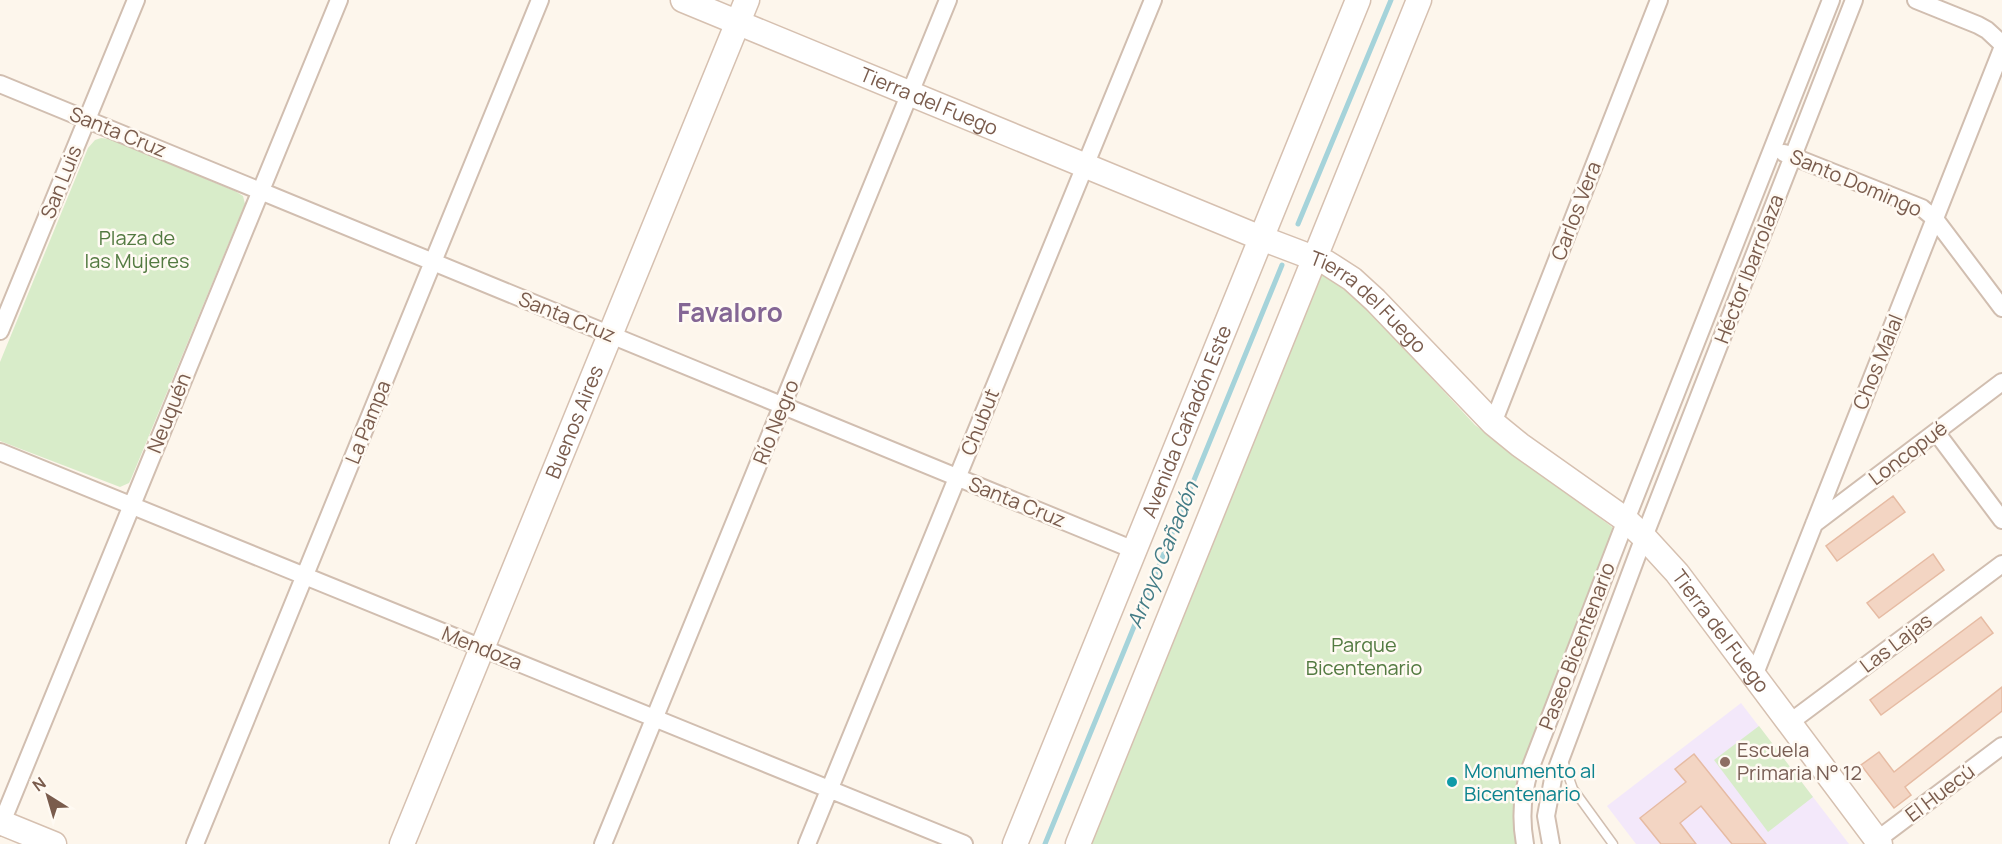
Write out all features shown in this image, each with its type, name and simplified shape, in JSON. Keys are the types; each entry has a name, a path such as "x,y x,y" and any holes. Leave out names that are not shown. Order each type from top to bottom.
{"street":[{"name":"San Luis","path":"0,331 136,0"},
{"name":"Neuquén","path":"1,824 339,0"},
{"name":"La Pampa","path":"195,844 540,0"},
{"name":"Tierra del Fuego","path":"683,0 1339,269 1363,289 1493,423 1520,445 1626,520 1644,537 1677,573 1879,842"},
{"name":"Buenos Aires","path":"402,844 747,0"},
{"name":"Río Negro","path":"603,844 948,0"},
{"name":"Chubut","path":"807,844 1153,0"},
{"name":"Avenida Cañadón Este","path":"1015,844 1358,0"},
{"path":"1078,844 1419,0"},
{"name":"Carlos Vera","path":"1493,423 1659,0"},
{"name":"Héctor Ibarrolaza","path":"1626,520 1831,0"},
{"name":"Héctor Ibarrolaza","path":"1644,537 1854,0"},
{"path":"1916,0 1978,25 2002,44"},
{"name":"Chos Malal","path":"1754,676 2002,49"},
{"name":"Santa Cruz","path":"0,84 1134,550"},
{"name":"Santo Domingo","path":"1772,148 1922,208 1935,219 2002,308"},
{"name":"Loncopué","path":"1814,524 2002,382"},
{"path":"1936,432 2002,520"},
{"name":"Mendoza","path":"0,452 964,844"},
{"name":"Paseo Bicentenario","path":"1525,844 1522,809 1524,788 1626,520"},
{"name":"Paseo Bicentenario","path":"1551,844 1546,816 1553,778 1644,537"},
{"name":"Las Lajas","path":"1789,723 2002,564"},
{"name":"El Huecú","path":"1879,842 2002,746"},
{"path":"1,824 54,844"}],"lane":[{"path":"1562,754 1564,768 1572,789 1613,844"}],"shaded area":[{"name":"Escuela Primaria N° 12","path":"1741,703 1849,844 1636,844 1607,806"}],"green space":[{"name":"Plaza de las Mujeres","path":"110,139 235,191 243,196 245,204 131,479 129,483 120,487 0,441 0,362 88,148 95,140"},
{"name":"Parque Bicentenario","path":"1325,275 1359,300 1475,425 1612,527 1613,531 1526,757 1517,844 1086,844 1320,276"},
{"path":"1759,726 1813,797 1768,832 1714,760"}],"building":[{"path":"1893,496 1905,512 1837,561 1826,546"},
{"path":"1933,554 1944,570 1879,618 1867,603"},
{"path":"1981,617 1993,633 1881,715 1870,700"},
{"path":"2002,687 2002,711 1905,787 1911,795 1894,808 1861,765 1879,752 1894,772"},
{"path":"1694,754 1766,844 1732,844 1701,806 1680,823 1696,844 1661,844 1640,818 1686,782 1675,769"}],"waterway":[{"path":"1298,224 1391,0"},
{"name":"Arroyo Cañadón","path":"1045,844 1282,265"}],"place":[{"name":"Escuela Primaria N° 12","path":"1725,762"},
{"name":"Monumento al Bicentenario","path":"1452,782"}],"district":[{"name":"Favaloro","path":"730,313"}]}
